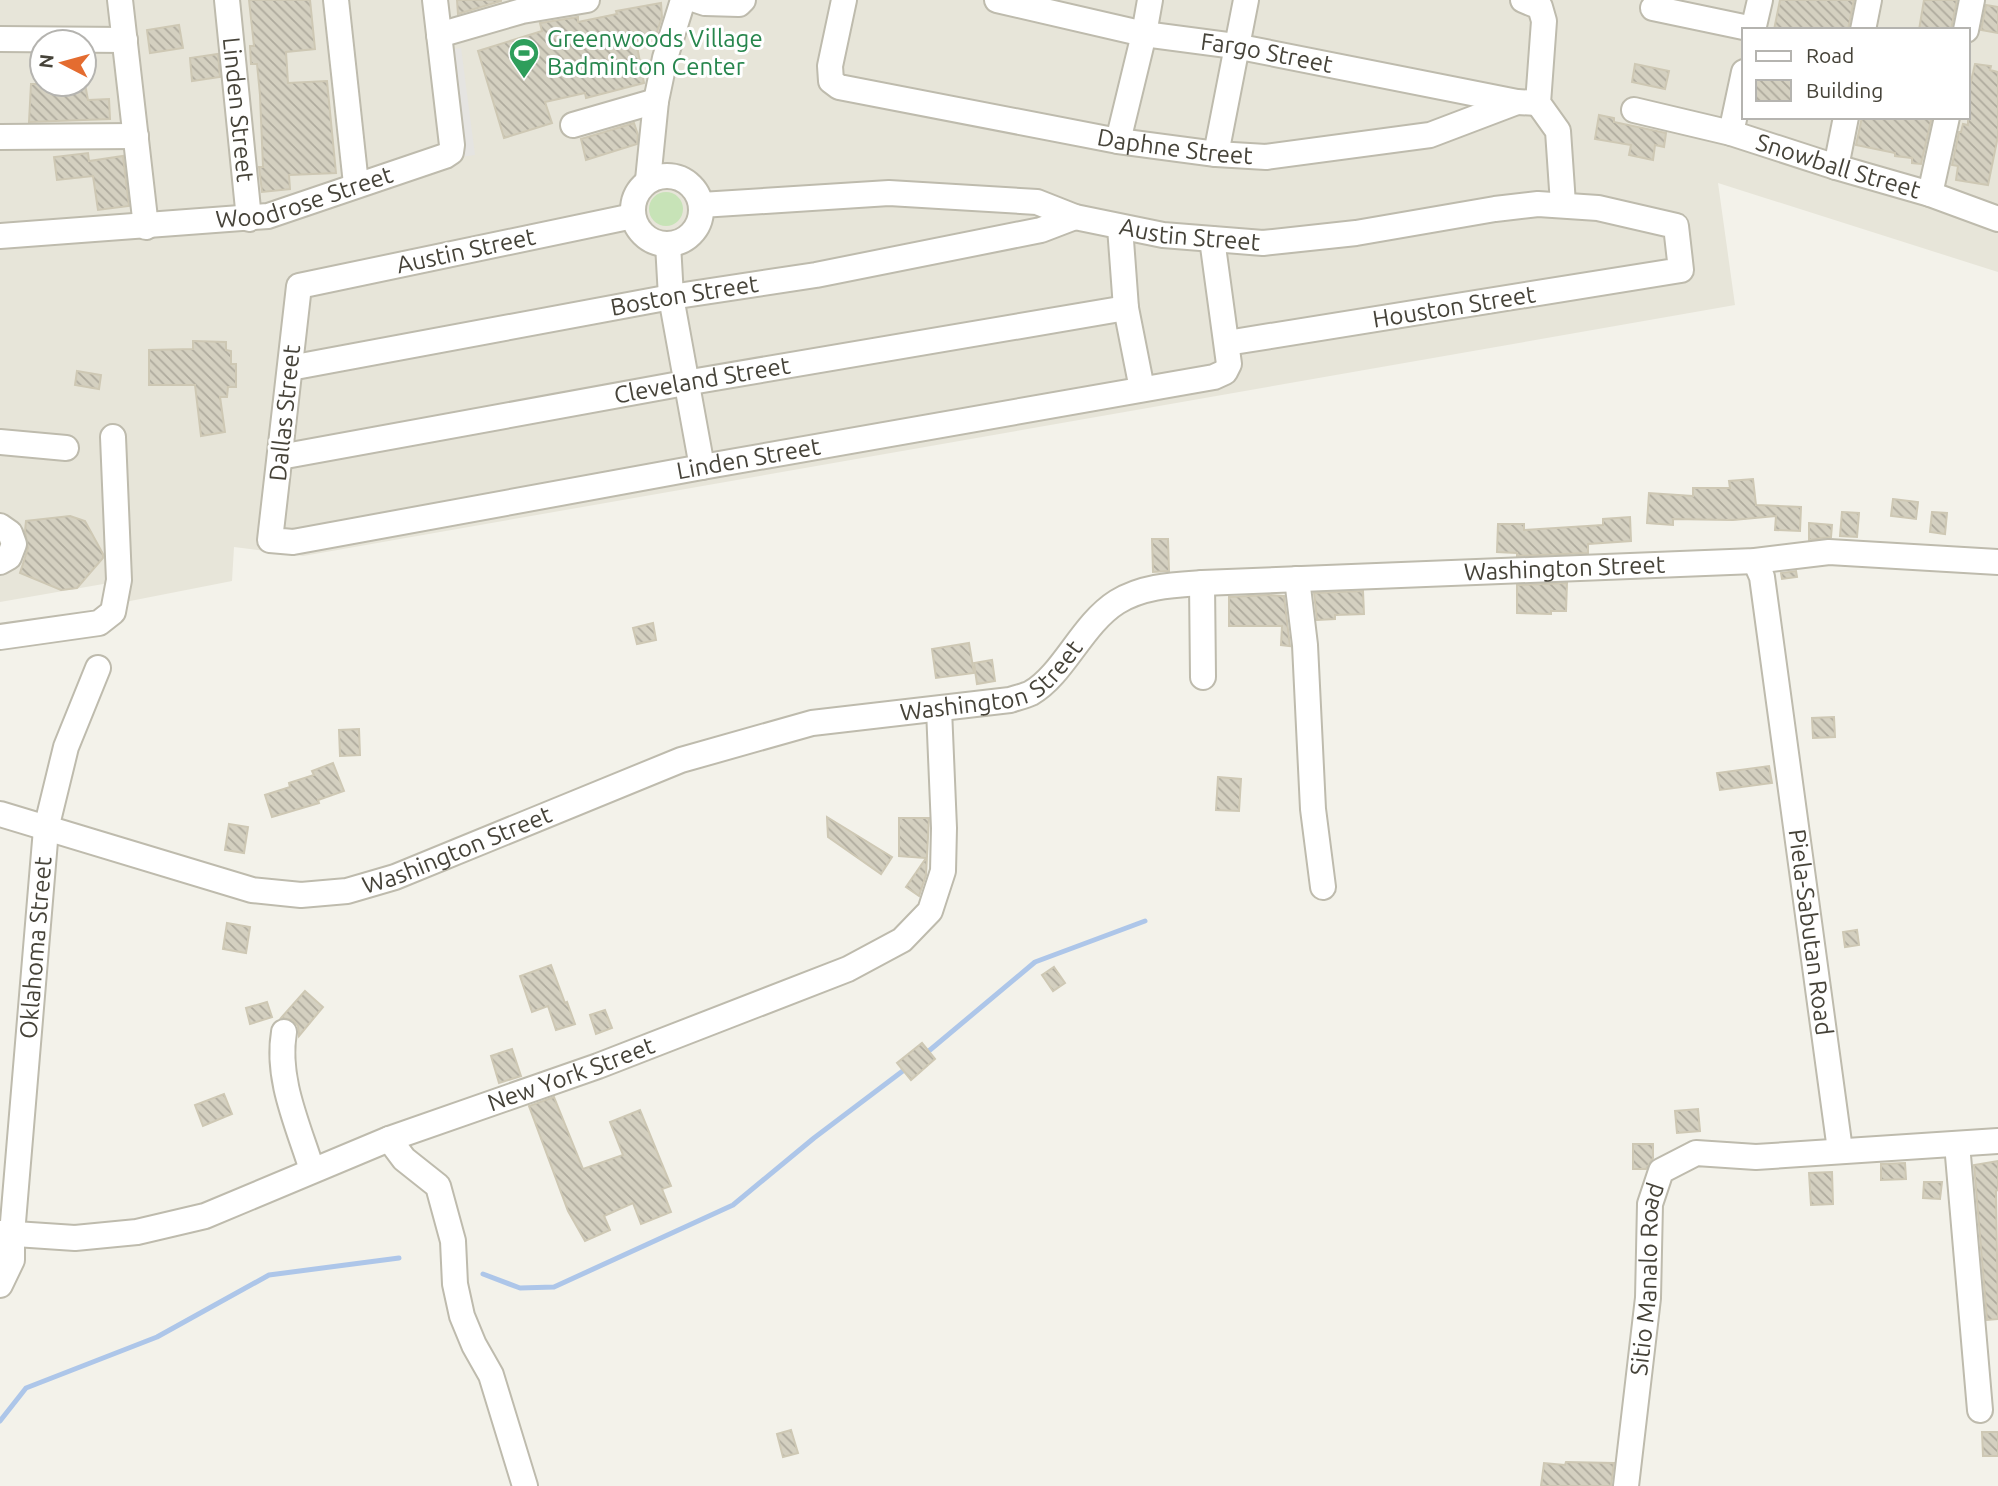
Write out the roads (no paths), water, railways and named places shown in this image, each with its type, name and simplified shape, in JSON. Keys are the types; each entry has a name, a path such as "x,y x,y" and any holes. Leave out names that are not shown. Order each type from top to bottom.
{"street":[{"path":"120,0 146,226"},
{"name":"Linden Street","path":"227,0 249,219"},
{"path":"336,0 356,184"},
{"name":"Woodrose Street","path":"0,236 268,216 451,152 435,0"},
{"path":"439,34 522,11 587,0"},
{"path":"648,180 656,101 665,58 683,0"},
{"path":"677,176 657,176 648,180 635,196 633,216 636,225 650,240 668,244 680,242 690,236 701,216 701,205 693,187 677,176 664,148 669,101 697,0 705,3 739,4 743,0"},
{"name":"Daphne Street","path":"844,0 830,66 831,80 839,87 1118,141 1266,158 1430,135 1527,102"},
{"name":"Fargo Street","path":"997,0 1144,34 1236,46 1527,102"},
{"path":"1118,141 1150,0"},
{"path":"1216,154 1246,0"},
{"path":"1753,28 1760,0"},
{"path":"1863,28 1869,0"},
{"path":"1966,28 1972,0"},
{"path":"1531,3 1544,21 1527,102 1558,131 1563,204"},
{"path":"1653,8 1748,28"},
{"path":"0,38 125,40"},
{"path":"1731,132 1742,81"},
{"path":"573,125 656,101"},
{"name":"Snowball Street","path":"1634,110 1731,132 1836,167 1930,194 1998,219"},
{"path":"1836,167 1846,119"},
{"path":"1930,194 1947,119"},
{"path":"0,137 136,136"},
{"name":"Austin Street","path":"701,205 889,192 1037,202 1075,217 1163,235 1263,243 1298,241 1495,209 1563,204 1598,208 1676,226 1681,270"},
{"name":"Austin Street","path":"299,286 633,216"},
{"name":"Boston Street","path":"290,368 671,297 816,275 1041,230 1075,217"},
{"path":"1120,227 1126,308 1142,389"},
{"path":"1212,239 1227,343"},
{"path":"668,244 671,297 702,467"},
{"name":"Houston Street","path":"1227,343 1681,270"},
{"name":"Dallas Street","path":"270,540 299,286"},
{"name":"Cleveland Street","path":"280,457 685,383 1126,308"},
{"name":"Linden Street","path":"270,540 293,542 1214,377 1225,372 1229,364 1227,343"},
{"path":"0,637 99,623 113,612 119,580 113,437"},
{"path":"0,442 66,448"},
{"path":"0,526 10,533 14,544 9,557 0,562"},
{"name":"Washington Street","path":"0,814 252,890 301,895 347,891 395,877 681,760 812,723 1010,700 1030,693 1048,679 1093,623 1117,602 1149,588 1202,583 1755,561 1829,552 1998,562"},
{"name":"Piela-Sabutan Road","path":"1755,561 1762,577 1840,1150"},
{"path":"1297,579 1305,645 1313,809 1323,887"},
{"path":"1202,583 1203,677"},
{"name":"Oklahoma Street","path":"0,1285 12,1260 6,1233 47,829 66,747 97,668"},
{"name":"New York Street","path":"6,1233 75,1238 138,1232 205,1216 389,1139 598,1066 848,969 902,940 930,911 943,871 939,709"},
{"path":"284,1032 281,1050 283,1075 312,1170"},
{"path":"389,1139 404,1159 438,1186 453,1241 455,1284 462,1315 474,1345 491,1375 525,1486"},
{"path":"1840,1150 1998,1141"},
{"path":"1957,1144 1980,1410"},
{"name":"Sitio Manalo Road","path":"1626,1486 1648,1298 1650,1204 1661,1171 1696,1153 1756,1157 1840,1150"}],"waterway":[{"path":"924,1055 1035,962 1145,921"},
{"path":"483,1274 520,1288 554,1287 733,1205 814,1138 908,1067"},
{"path":"0,1421 26,1388 157,1337 269,1275 399,1258"}],"place":[{"name":"Greenwoods Village Badminton Center","path":"524,80"}]}
